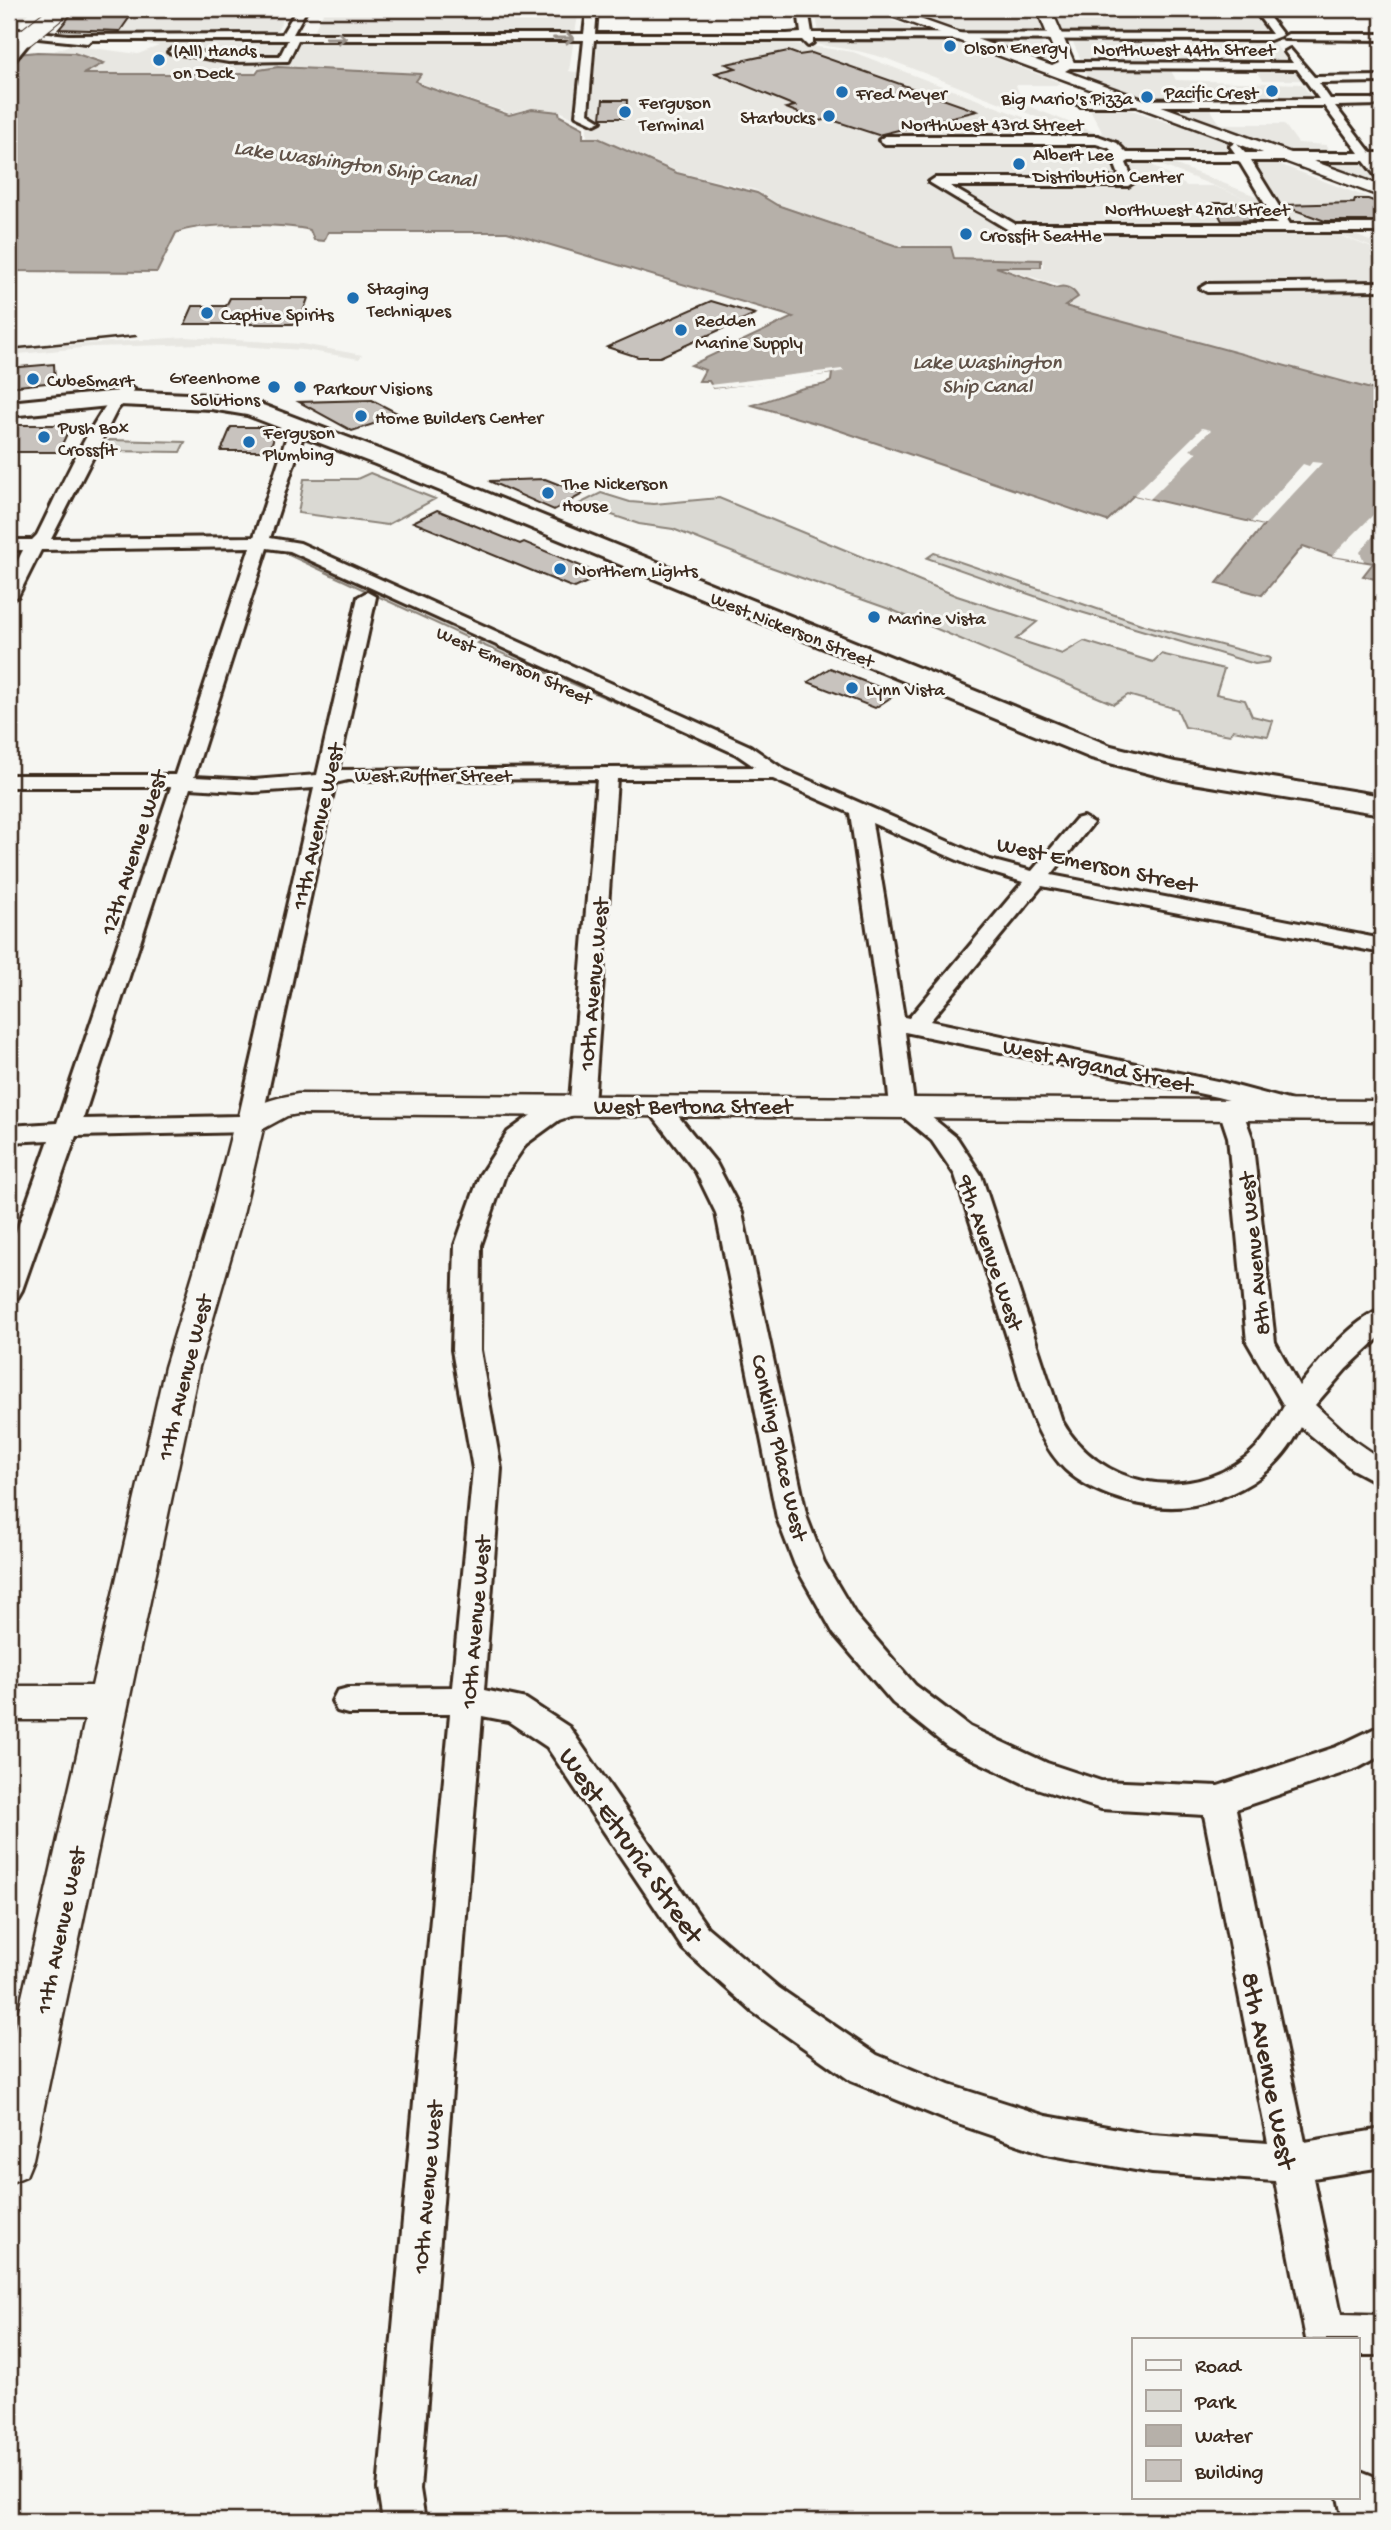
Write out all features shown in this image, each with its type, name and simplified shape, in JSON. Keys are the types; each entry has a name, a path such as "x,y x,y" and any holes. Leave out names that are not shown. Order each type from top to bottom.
{"main road":[{"path":"26,37 38,9"},
{"path":"9,57 49,9"},
{"path":"26,37 62,9"},
{"path":"880,9 954,37 1060,69 1133,102 1382,192"},
{"path":"1044,9 1056,37 1060,69"},
{"path":"9,400 123,393"},
{"name":"West Nickerson Street","path":"9,408 123,393 237,405 298,427 1101,752 1174,771 1382,805"}],"street":[{"path":"166,51 229,59 284,59 294,38 302,9"},
{"path":"592,9 582,115 595,121"},
{"path":"803,9 808,40"},
{"path":"1258,9 1382,176"},
{"path":"294,38 312,22"},
{"path":"9,32 72,37 154,49"},
{"path":"72,37 589,36 808,40 954,37 1382,37"},
{"path":"1339,37 1348,49"},
{"name":"Northwest 44th Street","path":"1060,69 1301,66"},
{"path":"1363,68 1377,79"},
{"path":"1311,80 1377,79"},
{"path":"1382,102 1080,103 1098,140 1113,146 1118,154 1126,158 1382,157"},
{"path":"1232,138 1285,228"},
{"name":"Northwest 43rd Street","path":"885,140 1098,140"},
{"path":"935,182 1128,182 1120,162 1126,158"},
{"name":"Northwest 42nd Street","path":"935,182 1012,228 1382,228"},
{"path":"1207,288 1382,286"},
{"path":"9,596 31,550 44,537 110,408 123,393"},
{"name":"12th Avenue West","path":"9,1290 52,1162 76,1108 298,427"},
{"name":"West Emerson Street","path":"262,542 278,558 727,758 776,773 983,864 1038,878 1382,946"},
{"name":"West Emerson Street","path":"9,545 262,542 294,547 743,750 776,773"},
{"name":"11th Avenue West","path":"9,2159 182,1367 226,1218 249,1125 367,597"},
{"name":"West Ruffner Street","path":"9,781 162,780 181,783 306,785 347,774 776,773"},
{"name":"10th Avenue West","path":"404,2521 399,2490 487,1469 466,1350 468,1245 493,1175 517,1138 550,1114 582,1104 607,775"},
{"path":"860,809 904,1025 902,1106"},
{"path":"904,1025 1038,878 1083,823"},
{"name":"West Argand Street","path":"904,1025 1217,1089 1302,1111"},
{"name":"West Bertona Street","path":"249,1125 279,1107 298,1104 1382,1111"},
{"name":"Conkling Place West","path":"657,1105 707,1168 729,1213 792,1518 810,1564 857,1642 904,1694 959,1737 1039,1775 1101,1795 1218,1801"},
{"name":"9th Avenue West","path":"902,1106 939,1130 958,1154 968,1175 1048,1421 1063,1452 1084,1470 1110,1482"},
{"name":"8th Avenue West","path":"1231,1110 1240,1137 1261,1342 1271,1366 1298,1408 1358,1460 1382,1474"},
{"path":"9,1134 89,1126 249,1125"},
{"path":"1110,1482 1146,1494 1195,1495 1237,1481 1273,1450 1298,1408 1356,1341 1382,1320"},
{"path":"348,1701 468,1700"},
{"name":"West Etruria Street","path":"468,1700 515,1709 558,1737 695,1938 766,2000 864,2068 948,2103 1046,2135 1152,2154 1290,2163 1382,2148"},
{"path":"9,1703 108,1703"},
{"path":"1218,1801 1346,1758 1382,1739"},
{"name":"8th Avenue West","path":"1218,1801 1325,2337"},
{"path":"1325,2337 1382,2335"},
{"path":"1359,2498 1364,2521"}],"shaded area":[{"path":"9,9 31,9 16,28 56,31 73,10 288,10 275,34 312,35 325,9 579,9 575,34 793,37 826,40 945,39 1059,82 1061,85 1016,85 1021,98 1010,99 1104,136 1089,107 1092,105 1115,104 1175,125 1215,124 1088,78 1085,70 1089,68 1170,69 1176,80 1302,84 1312,98 1204,99 1220,124 1284,124 1298,143 1326,145 1332,153 1252,154 1382,203 1382,222 1320,221 1382,246 1382,251 1267,207 1382,252 1382,394 1064,305 1062,286 999,267 1043,268 1043,260 955,257 952,246 898,245 778,204 756,190 679,172 600,138 587,137 587,125 560,111 530,108 510,113 417,82 422,73 278,66 256,69 254,74 85,74 105,63 95,57 54,51 70,45 138,54 159,46 142,43 147,40 12,33 9,37","holes":["574,38 790,40 858,51 885,58 1253,201 1213,186 1187,186 1147,162 1109,162 1105,156 1097,156 1091,143 853,52 767,40 598,41 594,75 569,71","1231,153 1256,196 1148,154"]},
{"path":"1250,9 1301,80 1263,80 1255,68 1273,68 1261,52 1249,52 1254,63 1234,63 1226,51 1195,51 1201,63 1183,63 1176,51 1193,51 1187,40 1154,40 1160,51 1145,51 1148,62 1082,62 1069,34 969,34 903,10"},
{"path":"815,10 865,10 923,32 819,33"},
{"path":"980,38 1040,38 1049,63 1006,48"},
{"path":"1321,162 1382,162 1382,184"},
{"path":"186,337 302,344 362,355 359,359 305,350 204,344 92,347 9,355 9,349"}],"green space":[{"path":"109,440 185,442 180,452 104,451"},
{"path":"370,473 435,499 387,525 298,513 304,479 357,479"},
{"path":"601,493 630,502 654,504 719,498 957,596 1037,622 1016,639 1062,654 1084,641 1153,662 1161,654 1224,669 1216,694 1245,700 1252,716 1273,721 1268,736 1233,730 1230,735 1185,727 1177,709 1128,695 1114,704 892,610 673,529 639,524 579,504"},
{"path":"278,550 340,571 482,635 472,640"},
{"path":"934,553 1144,625 1270,658 1269,662 1255,664 1074,610 927,558"},
{"path":"486,638 725,746 738,755 478,643"}],"water":[{"name":"Lake Washington Ship Canal","path":"37,52 74,53 104,63 83,74 256,74 259,70 278,67 421,74 416,81 421,85 509,115 532,109 559,112 560,116 583,128 583,138 598,138 677,173 757,193 777,205 900,247 951,247 954,258 1041,260 1041,267 996,267 1056,288 1068,288 1078,297 1065,306 1382,392 1382,581 1363,576 1373,563 1332,556 1303,546 1262,595 1217,583 1264,525 1134,495 1107,521 829,427 752,405 804,388 820,386 831,381 832,373 713,388 709,381 699,381 705,370 691,365 793,317 507,232 328,232 324,241 314,240 310,230 298,228 262,225 202,227 176,233 157,272 9,271 9,55"}],"pier":[{"path":"842,369 844,371 789,381 713,388 709,385"},
{"path":"1202,428 1211,430 1190,450 1197,452 1150,499 1134,495"},
{"path":"1312,462 1322,463 1264,525 1251,522 1303,464 1309,466"},
{"path":"1382,506 1382,525 1360,552 1364,561 1332,556"}],"building":[{"path":"74,11 134,11 120,31 59,29"},
{"name":"Fred Meyer","path":"788,51 799,55 812,53 977,111 878,135 829,119 819,121 786,108 795,106 715,73 736,68 726,64"},
{"name":"Ferguson Terminal","path":"603,100 627,100 626,118 601,118"},
{"path":"1355,199 1368,199 1382,204 1382,221 1325,221 1281,205 1354,203"},
{"path":"1213,203 1261,203 1272,220 1222,221"},
{"path":"230,298 308,298 299,324 185,324 193,306 226,306"},
{"name":"Redden Marine Supply","path":"711,301 755,314 660,357 638,357 607,347"},
{"name":"CubeSmart","path":"54,364 55,382 9,387 9,368"},
{"name":"Home Builders Center","path":"372,400 401,415 352,431 299,402"},
{"path":"9,425 71,425 59,451 9,452"},
{"name":"Ferguson Plumbing","path":"231,427 277,429 269,451 221,451"},
{"name":"The Nickerson House","path":"545,479 583,494 554,510 489,481"},
{"path":"437,510 520,544 524,542 602,575 575,588 413,522"},
{"name":"Lynn Vista","path":"830,668 896,694 875,708 808,682"}],"railway":[{"path":"9,349 136,336"}],"place":[{"name":"Olson Energy","path":"950,46"},
{"name":"(All) Hands on Deck","path":"159,60"},
{"name":"Pacific Crest","path":"1272,91"},
{"name":"Fred Meyer","path":"842,92"},
{"name":"Big Mario's Pizza","path":"1147,97"},
{"name":"Ferguson Terminal","path":"625,112"},
{"name":"Starbucks","path":"829,116"},
{"name":"Albert Lee Distribution Center","path":"1019,164"},
{"name":"Crossfit Seattle","path":"966,234"},
{"name":"Staging Techniques","path":"353,298"},
{"name":"Captive Spirits","path":"207,313"},
{"name":"Redden Marine Supply","path":"681,330"},
{"name":"CubeSmart","path":"33,379"},
{"name":"Greenhome Solutions","path":"274,387"},
{"name":"Parkour Visions","path":"300,387"},
{"name":"Home Builders Center","path":"361,416"},
{"name":"Push Box Crossfit","path":"44,437"},
{"name":"Ferguson Plumbing","path":"249,442"},
{"name":"The Nickerson House","path":"548,493"},
{"name":"Northern Lights","path":"560,569"},
{"name":"Marine Vista","path":"874,617"},
{"name":"Lynn Vista","path":"852,688"}]}
